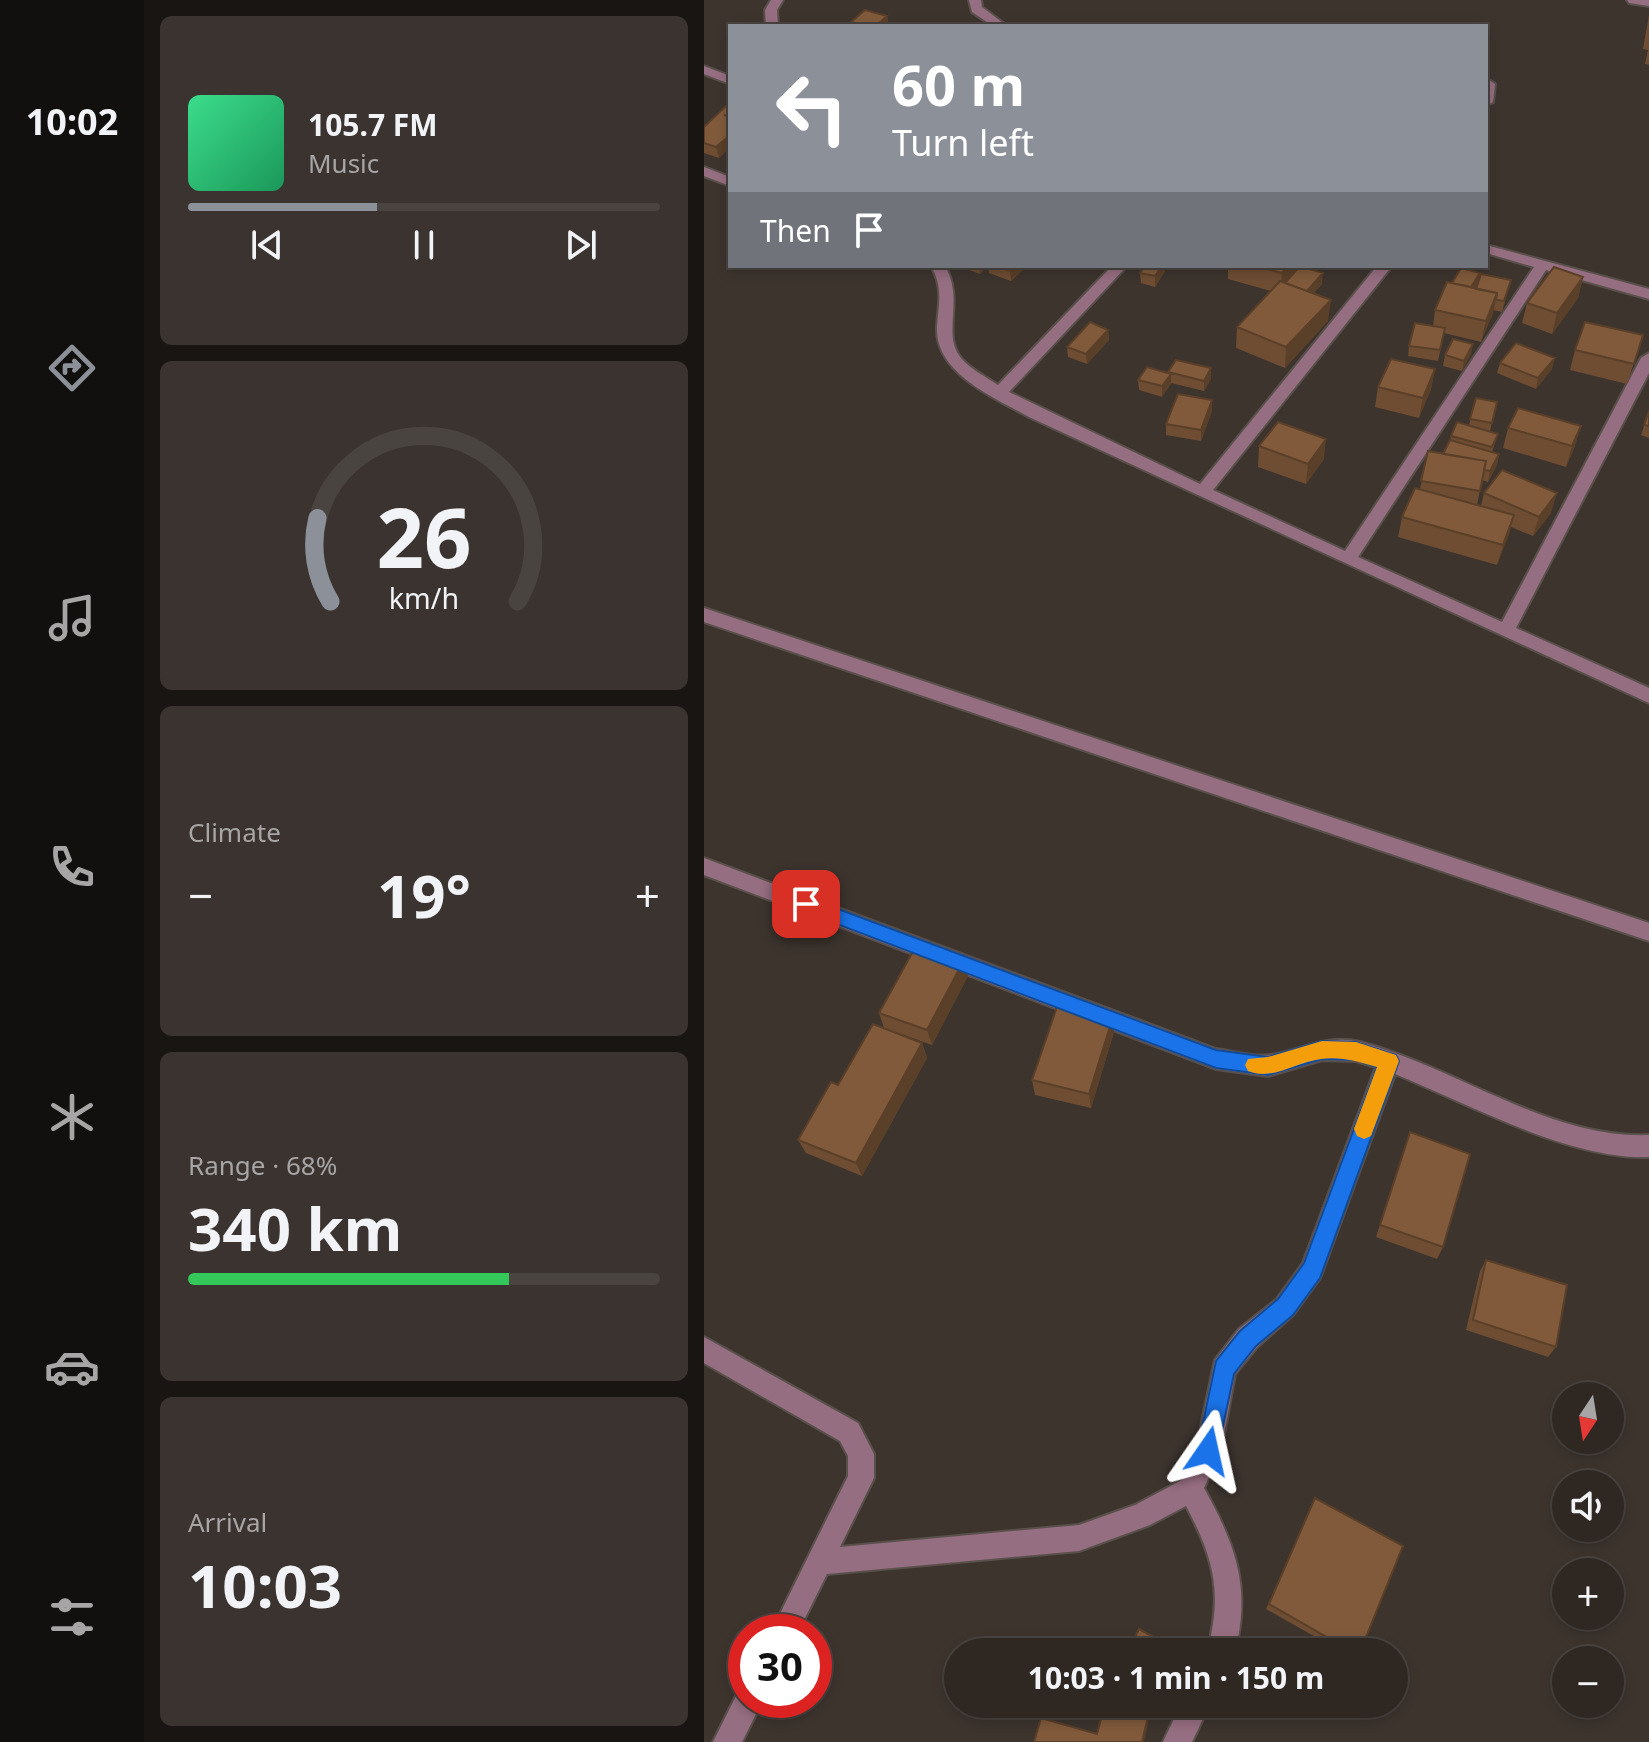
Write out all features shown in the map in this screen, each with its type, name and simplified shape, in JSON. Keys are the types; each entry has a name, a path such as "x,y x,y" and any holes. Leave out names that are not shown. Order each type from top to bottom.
{"street":[{"path":"772,24 771,10 777,0"},
{"path":"975,0 976,9 998,24"},
{"path":"1633,0 1649,2"},
{"path":"704,70 728,79"},
{"path":"1488,90 1489,84"},
{"path":"704,171 728,181"},
{"path":"1488,250 1649,294"},
{"path":"1348,559 1542,265"},
{"path":"939,268 948,281 950,296 943,326 947,346 957,363 999,393 1202,492 1649,696"},
{"path":"999,393 1118,268"},
{"path":"1202,492 1383,268"},
{"path":"1506,631 1649,358"},
{"path":"704,615 1649,932"},
{"path":"704,866 1216,1059 1268,1066 1322,1050 1356,1051 1389,1061 1574,1137 1623,1147 1649,1146"},
{"path":"820,1562 1079,1538 1141,1516 1191,1489 1208,1451 1224,1369 1248,1338 1285,1307 1312,1270 1389,1061"},
{"path":"704,1349 849,1432 861,1454 861,1478 793,1614"},
{"path":"1191,1489 1220,1541 1229,1577 1230,1610 1224,1638"},
{"path":"727,1742 740,1718"},
{"path":"1177,1742 1189,1718"}],"building":[{"path":"865,10 887,16 878,24 851,22"},
{"path":"728,104 728,137 716,147 704,143 704,127"},
{"path":"1554,267 1583,277 1557,313 1527,303"},
{"path":"1144,268 1161,268 1155,276 1140,273"},
{"path":"1263,268 1286,268 1282,273"},
{"path":"1298,268 1323,273 1307,291 1285,283"},
{"path":"1461,268 1480,273 1471,287 1452,283"},
{"path":"1481,274 1511,280 1504,301 1496,300 1497,293 1476,289"},
{"path":"1280,281 1331,300 1286,347 1237,327"},
{"path":"1447,282 1497,293 1486,321 1435,310"},
{"path":"1090,322 1108,330 1086,354 1067,347"},
{"path":"1585,322 1643,335 1634,364 1575,350"},
{"path":"1415,323 1445,328 1440,350 1409,346"},
{"path":"1453,339 1473,344 1464,361 1445,355"},
{"path":"1516,343 1555,358 1538,378 1500,363"},
{"path":"1391,359 1435,369 1423,398 1378,387"},
{"path":"1176,360 1211,368 1204,381 1168,372"},
{"path":"1147,367 1171,374 1162,386 1138,380"},
{"path":"1178,394 1212,400 1201,430 1166,424"},
{"path":"1476,398 1497,402 1492,423 1470,419"},
{"path":"1518,408 1581,426 1572,446 1508,428"},
{"path":"1278,422 1326,439 1308,464 1259,446"},
{"path":"1457,422 1498,434 1492,447 1451,436"},
{"path":"1450,440 1499,454 1490,471 1484,470 1486,461 1443,454"},
{"path":"1428,451 1486,461 1480,491 1421,481"},
{"path":"1502,470 1557,493 1539,517 1484,493"},
{"path":"1415,488 1514,515 1503,545 1402,517"},
{"path":"917,944 964,960 927,1030 879,1013"},
{"path":"1058,1004 1113,1017 1089,1094 1032,1080"},
{"path":"873,1024 922,1043 856,1163 798,1140 831,1082 838,1085"},
{"path":"1410,1132 1470,1154 1443,1247 1380,1225"},
{"path":"1486,1260 1567,1285 1556,1347 1473,1320"},
{"path":"1315,1498 1403,1546 1366,1638 1328,1638 1269,1604"},
{"path":"1139,1629 1155,1638 1135,1638"},
{"path":"1041,1718 1097,1734 1101,1718 1148,1718 1142,1742 1034,1742"}],"slow traffic":[{"path":"1255,1065 1268,1066 1322,1050 1356,1051 1389,1061 1364,1129"}],"route":[{"path":"806,904 1216,1059 1268,1066 1322,1050 1356,1051 1389,1061 1312,1270 1285,1307 1248,1338 1224,1369 1208,1451"}]}
